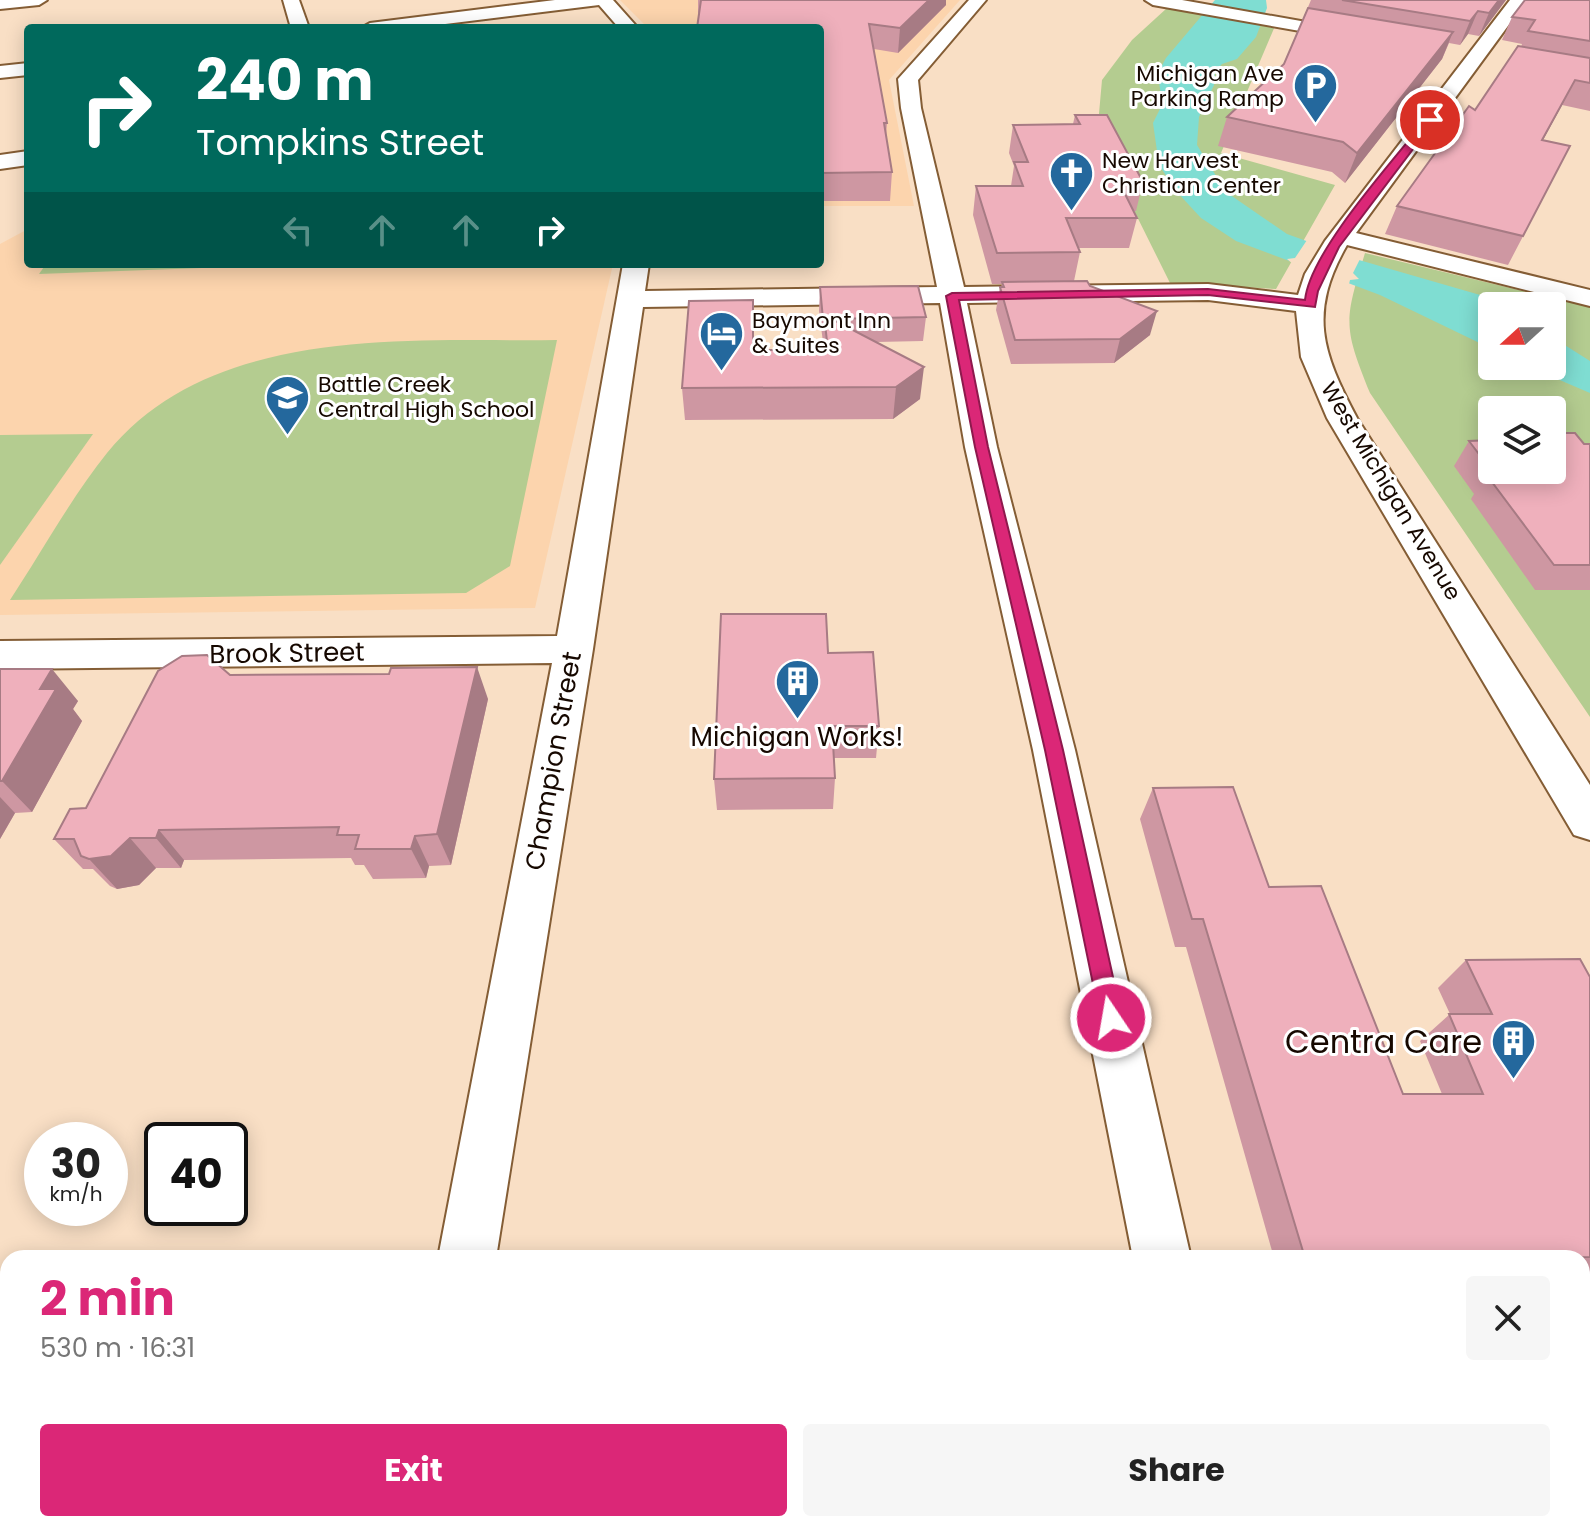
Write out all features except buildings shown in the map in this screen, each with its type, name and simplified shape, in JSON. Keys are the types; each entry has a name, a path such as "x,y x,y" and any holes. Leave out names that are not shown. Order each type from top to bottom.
{"street":[{"path":"0,4 39,0"},
{"path":"291,0 299,24"},
{"path":"402,24 597,0"},
{"path":"604,0 625,24"},
{"path":"978,0 908,79 911,108 985,462 1054,750 1160,1250"},
{"path":"1153,0 1285,18 1376,39"},
{"name":"West Michigan Avenue","path":"1519,0 1485,58 1338,242 1311,298 1311,336 1315,358 1342,418 1590,822"},
{"path":"1277,41 1285,18"},
{"path":"1449,51 1485,58"},
{"path":"0,72 24,69"},
{"path":"0,162 24,159"},
{"path":"1338,242 1590,298"},
{"path":"633,281 952,296 1208,292 1311,298"},
{"name":"Champion Street","path":"468,1250 574,649 633,281"},
{"name":"Brook Street","path":"0,655 574,649"}],"shaded area":[{"path":"620,0 960,0 889,80 914,206 824,206 824,24 644,24"},
{"name":"Battle Creek Central High School","path":"24,231 24,268 612,268 535,608 0,615 0,244"}],"green space":[{"path":"1167,8 1275,26 1221,153 1335,185 1276,289 1170,283 1097,136 1102,80 1132,40"},
{"path":"1365,253 1528,292 1478,292 1478,380 1566,380 1566,301 1590,307 1590,717 1370,393 1351,337 1353,295"},
{"path":"43,268 203,268 39,274"},
{"path":"439,340 557,340 510,566 466,593 10,600 107,453 150,411 201,381 257,361 316,349"},
{"path":"93,434 0,565 0,435"}],"water":[{"path":"1215,0 1266,0 1267,8 1256,37 1237,59 1222,64 1215,72 1214,85 1199,117 1197,145 1226,192 1287,234 1359,260 1478,294 1478,342 1380,295 1236,241 1201,218 1177,192 1159,165 1153,123 1162,105 1158,73 1166,58"},
{"path":"1566,346 1590,361 1590,393 1560,380 1566,380"}],"pier":[{"path":"1307,240 1361,257 1353,273 1359,279 1350,280 1348,288 1291,268 1293,264 1287,259 1295,258"}],"place":[{"name":"Michigan Ave Parking Ramp","path":"1315,125"},
{"name":"New Harvest Christian Center","path":"1071,212"},
{"name":"Baymont Inn & Suites","path":"721,372"},
{"name":"Battle Creek Central High School","path":"287,436"},
{"name":"Michigan Works!","path":"797,721"},
{"name":"Centra Care","path":"1513,1080"}],"route":[{"path":"1111,1018 1054,750 981,447 952,296 1208,292 1310,305 1312,291 1334,246 1430,120"}]}
